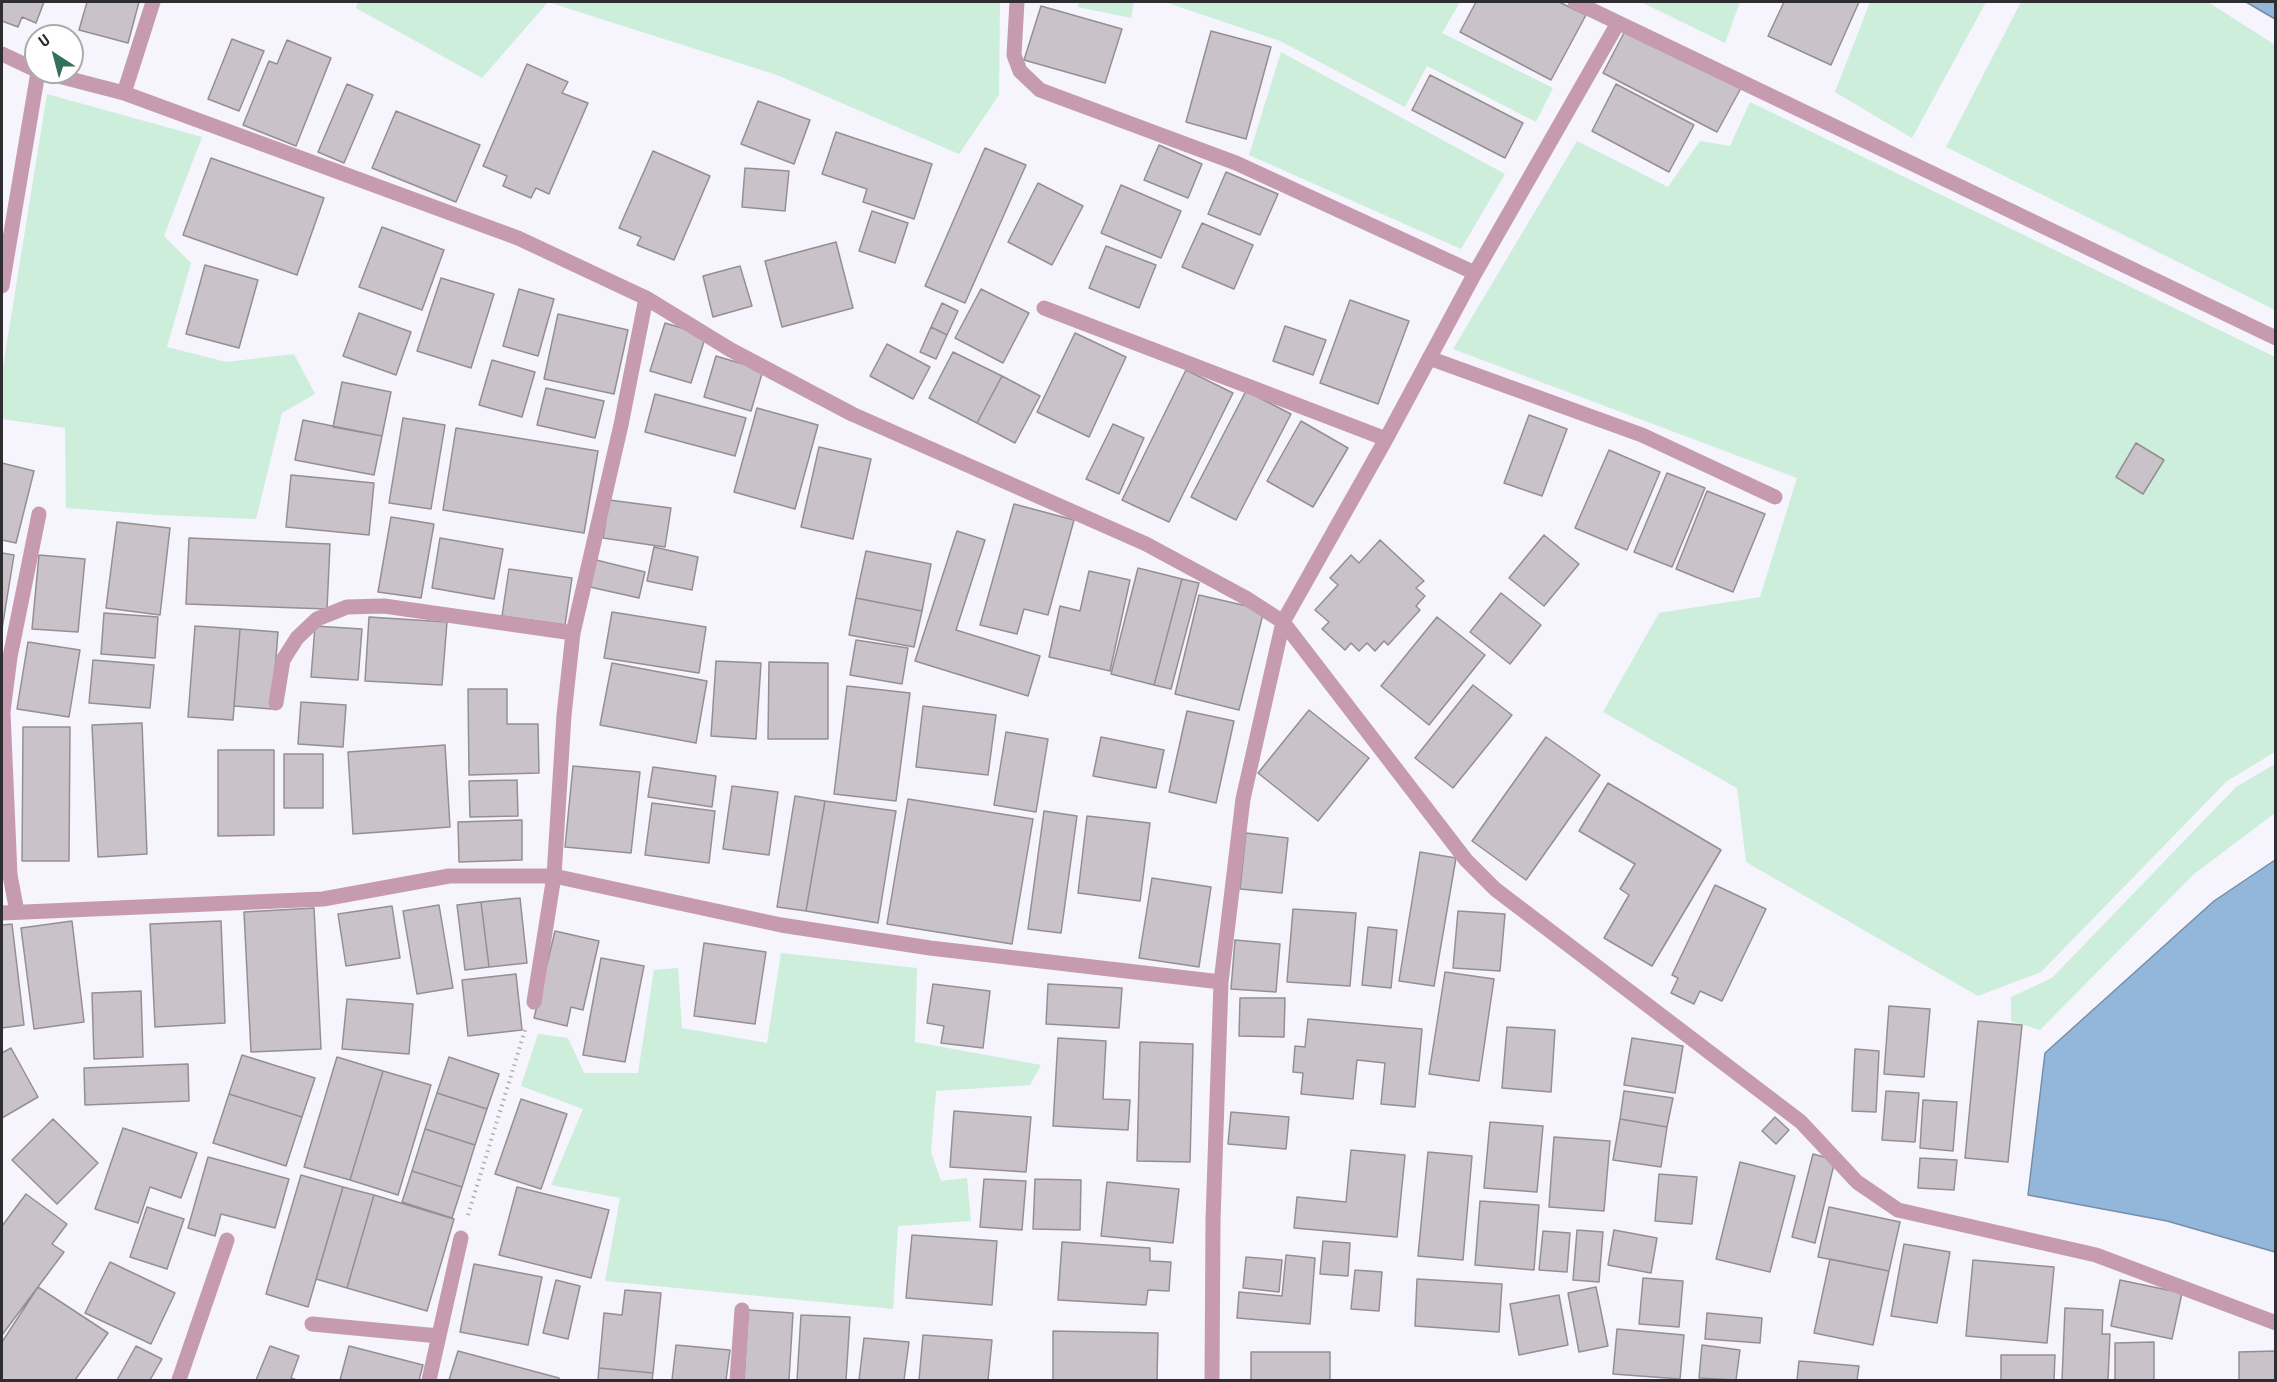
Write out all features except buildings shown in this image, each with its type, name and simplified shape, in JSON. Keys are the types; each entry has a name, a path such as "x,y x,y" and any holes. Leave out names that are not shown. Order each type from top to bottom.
{"street":[{"path":"124,93 153,2"},
{"path":"1017,2 1014,55 1020,71 1040,90 1236,163 1474,273"},
{"path":"1575,2 2276,338"},
{"path":"1212,1380 1213,1220 1221,982 1243,799 1283,622 1386,439 1474,273 1618,23"},
{"path":"2,54 24,65"},
{"path":"84,83 124,93 518,238 646,298 731,350 852,414 1146,544 1246,597 1283,622 1467,860 1495,889 1800,1122 1857,1182 1898,1210 2096,1255 2276,1323"},
{"path":"2,286 35,84"},
{"path":"534,1002 554,876 564,715 573,633 621,425 646,298"},
{"path":"1044,308 1386,439"},
{"path":"1429,358 1642,435 1775,497"},
{"path":"39,514 10,657 3,712 10,875 9,913 323,899 449,876 554,876 781,926 930,948 1221,982"},
{"path":"276,703 283,660 297,638 317,619 347,607 384,606 573,633"},
{"path":"429,1380 460,1238"},
{"path":"179,1380 227,1240"},
{"path":"737,1380 742,1310"},
{"path":"312,1324 439,1336"}],"path":[{"path":"460,1238 534,1002"}],"green space":[{"path":"358,2 548,2 482,78 356,8"},
{"path":"548,2 1000,2 999,95 959,154 777,75"},
{"path":"1079,2 1134,2 1131,18 1078,7"},
{"path":"1165,2 1460,2 1442,33 1553,88 1536,122 1427,66 1405,107 1280,41"},
{"path":"1641,2 1740,2 1725,43"},
{"path":"1870,2 1986,2 1912,138 1835,92"},
{"path":"2021,2 2208,2 2275,45 2275,310 1946,147"},
{"path":"1281,52 1505,174 1461,249 1249,155"},
{"path":"47,94 202,137 164,236 191,263 167,347 226,362 294,354 315,394 282,413 256,519 66,508 65,428 2,419 2,373"},
{"path":"1750,102 2275,357 2275,752 2227,781 2041,972 1978,996 1746,862 1737,788 1603,712 1659,613 1760,597 1797,478 1453,349 1577,141 1668,187 1700,141 1730,146"},
{"path":"2275,764 2275,813 2194,874 2040,1030 2011,1021 2011,997 2052,978 2236,787"},
{"path":"781,953 917,968 915,1042 1041,1065 1030,1085 936,1091 931,1152 941,1181 967,1178 971,1221 898,1226 893,1309 605,1281 620,1198 551,1185 583,1109 521,1086 538,1034 568,1038 584,1073 638,1073 654,970 678,968 682,1028 767,1043"}],"water":[{"path":"2246,2 2275,2 2275,19"},
{"path":"2275,860 2275,1252 2167,1221 2028,1195 2045,1053 2214,901"}]}
